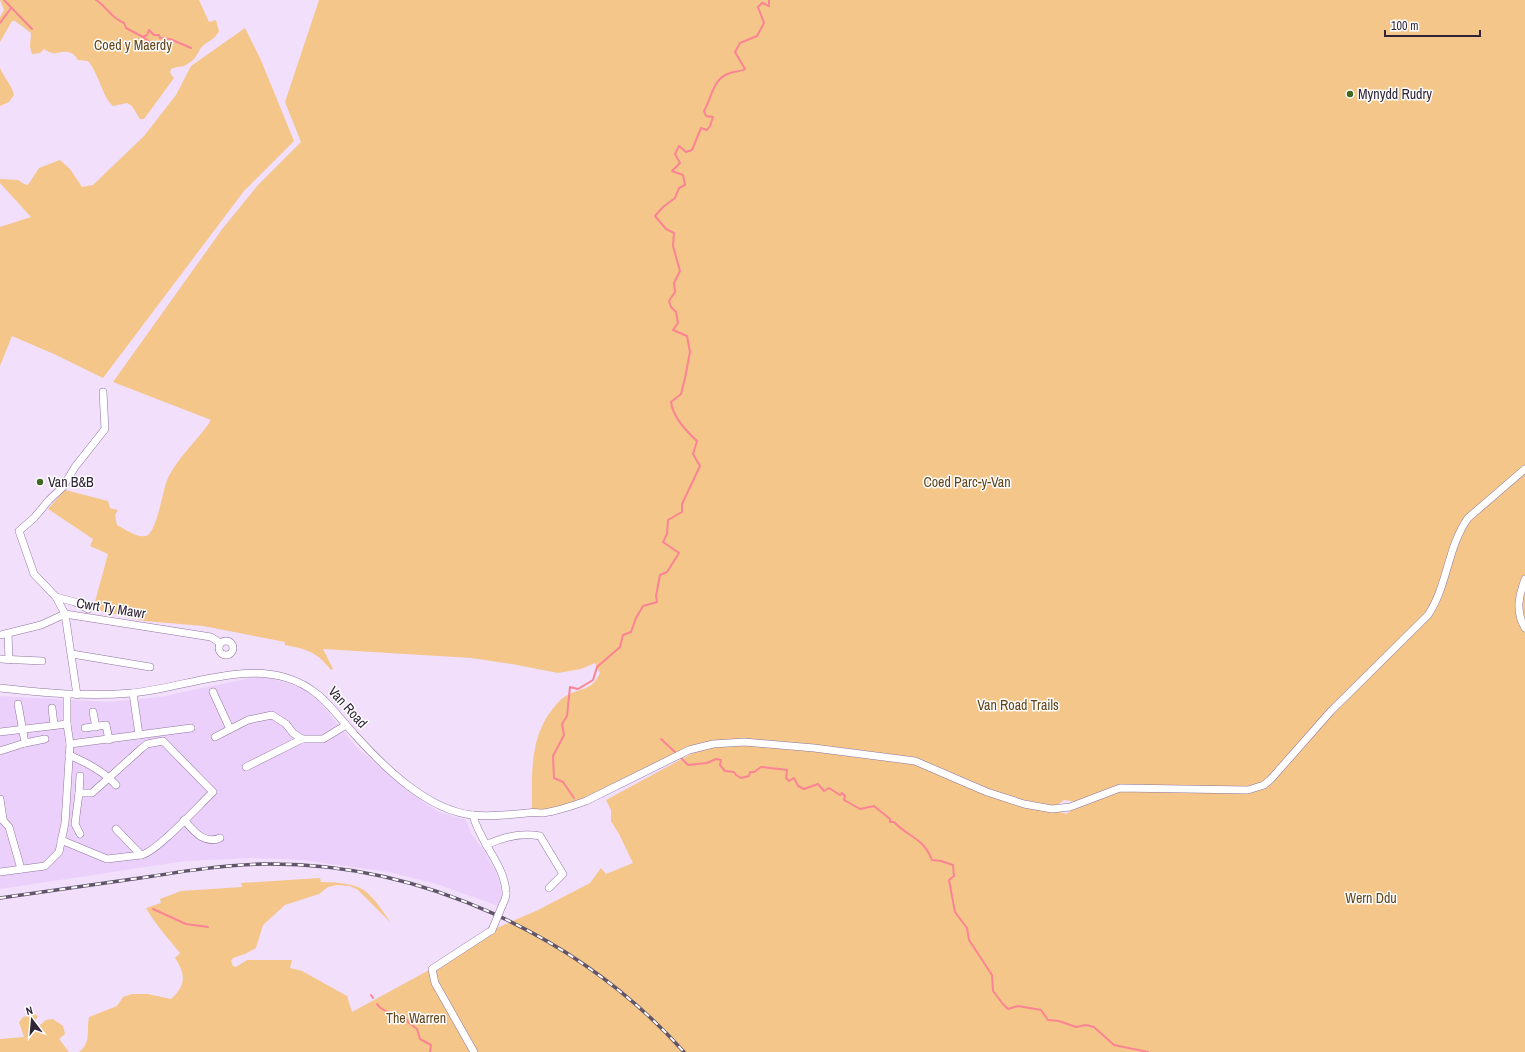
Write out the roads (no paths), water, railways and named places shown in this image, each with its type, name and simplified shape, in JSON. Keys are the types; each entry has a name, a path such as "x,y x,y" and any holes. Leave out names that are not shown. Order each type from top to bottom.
{"street":[{"path":"77,695 65,614 56,597 34,574 19,531 34,518 49,500 63,487 76,467 105,429 103,392"},
{"name":"Van Road","path":"0,688 67,695 133,693 241,673 264,672 304,684 328,702 346,725 373,754 419,793 439,805 458,813 473,816 502,816 555,810 586,801 678,754 701,746 744,742 814,748 915,761 987,792 1042,808 1070,807 1120,788 1236,791 1256,788 1271,779 1332,711 1428,615 1438,601 1450,556 1462,527 1468,518 1525,469"},
{"path":"1525,579 1518,608 1519,618 1525,628"},
{"path":"56,597 75,602 88,609"},
{"name":"Cwrt Ty Mawr","path":"0,635 41,625 65,614 211,637 220,643"},
{"path":"8,634 9,660"},
{"path":"72,654 150,667"},
{"path":"0,659 42,662"},
{"path":"213,692 230,729"},
{"path":"133,693 139,735"},
{"path":"0,872 44,866 59,852 65,823 70,744 67,724 67,695"},
{"path":"18,704 25,743"},
{"path":"52,708 54,725"},
{"path":"93,712 96,726"},
{"path":"215,737 248,720 272,715 286,724 293,733 302,739"},
{"path":"0,732 67,724"},
{"path":"85,728 106,725 109,740"},
{"path":"246,767 302,739 323,739 346,725"},
{"path":"70,744 191,728"},
{"path":"0,758 2,750 45,739"},
{"path":"62,840 107,859 141,855 159,844 213,792 163,741 147,744 92,793 79,793"},
{"path":"69,754 92,765 110,778 116,785"},
{"path":"80,776 75,824 80,834"},
{"path":"0,799 2,818 9,827 21,869"},
{"path":"473,816 478,833 504,879 507,893 492,930 432,969 435,983 474,1052"},
{"path":"184,820 200,837 207,840 220,838"},
{"path":"116,829 141,855"},
{"path":"486,845 499,839 520,835 540,836 564,874 549,888"}],"waterway":[{"path":"4,0 32,29"},
{"path":"96,0 116,19 124,23 126,28 143,37 147,35 149,30 154,35 159,35 160,38 170,39 191,48"},
{"path":"574,798 563,782 554,778 553,756 564,735 562,724 567,716 570,687 578,689 593,680 597,667 620,647 623,635 631,632 636,618 643,606 657,602 656,596 660,575 667,572 679,553 663,542 667,534 668,520 682,512 682,504 700,466 693,454 697,441 684,428 672,408 671,402 681,394 690,352 687,336 673,330 678,323 676,312 671,307 669,301 675,292 674,283 680,271 673,246 674,233 666,229 655,216 663,207 675,198 679,188 685,185 683,175 672,171 680,163 675,154 679,146 686,152 692,150 701,128 707,130 710,126 713,117 706,116 704,111 716,84 720,79 724,75 745,69 735,52 740,43 757,36 764,23 758,7 762,3 769,6 769,0"},
{"path":"0,23 11,8"},
{"path":"143,37 162,51"},
{"path":"661,739 677,754"},
{"path":"680,757 688,765 707,763 716,759 721,760 720,765 725,771 734,772 741,778 749,776 750,772 754,772 761,767 787,770 786,778 789,781 794,778 798,786 804,789 818,784 824,791 829,788 840,795 842,793 845,796 844,800 860,809 874,806 890,819 890,822 894,822 920,842 932,860 953,865 954,876 949,880 955,912 967,928 969,940 992,975 993,991 1008,1009 1018,1006 1041,1010 1048,1020 1059,1021 1076,1027 1086,1025 1094,1027 1114,1045 1148,1052"},
{"path":"153,909 186,924 208,927"},
{"path":"377,1004 397,1019 406,1018 408,1022 417,1029 420,1039 431,1045 430,1052"}],"railway":[{"path":"0,898 219,867 262,864 321,866 380,876 437,892 493,913 546,941 596,973 642,1010 684,1052"}],"place":[{"name":"Mynydd Rudry","path":"1350,94"},
{"name":"Van B&B","path":"40,482"}],"park label":[{"name":"Coed y Maerdy","path":"133,45"},
{"name":"Coed Parc-y-Van","path":"967,482"},
{"name":"Van Road Trails","path":"1018,705"},
{"name":"Wern Ddu","path":"1371,898"},
{"name":"The Warren","path":"416,1018"}]}
